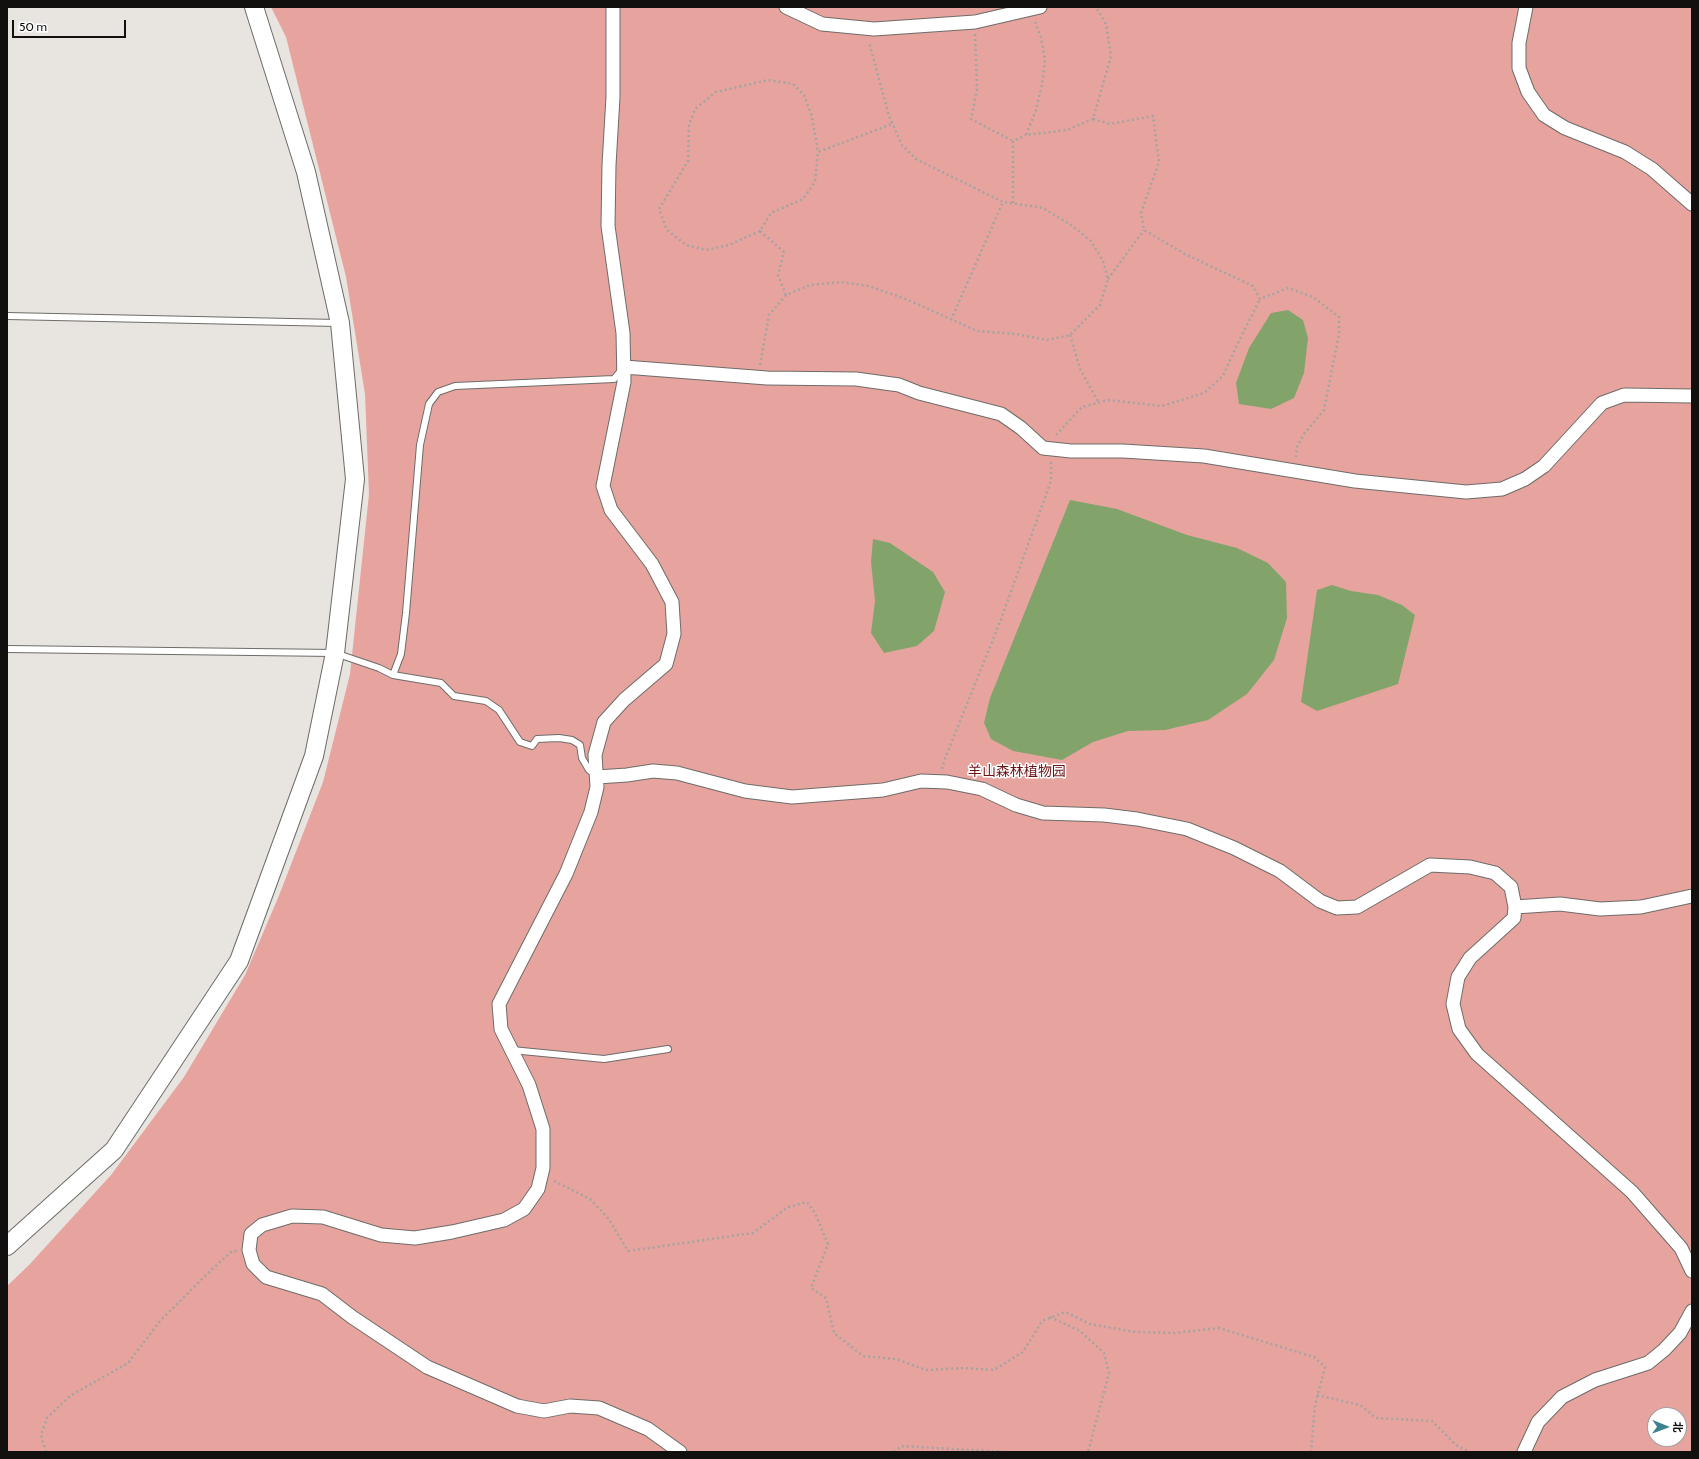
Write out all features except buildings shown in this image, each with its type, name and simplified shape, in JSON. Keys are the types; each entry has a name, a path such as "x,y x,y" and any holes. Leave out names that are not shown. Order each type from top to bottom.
{"street":[{"path":"7,1246 114,1150 239,961 314,756 335,653 355,479 340,323 306,172 254,7"},
{"path":"613,7 613,97 609,166 608,226 623,333 624,382 603,486 611,510 652,564 672,602 674,634 666,664 624,700 604,722 596,755 598,787 591,812 566,874 499,1004 502,1029 529,1085 543,1129 542,1175 538,1189 524,1209 504,1220 452,1232 415,1238 381,1235 323,1217 292,1216 262,1225 251,1234 249,1250 253,1264 266,1276 322,1294 352,1317 427,1367 517,1406 544,1410 570,1406 599,1408 648,1429 680,1452"},
{"path":"786,7 822,24 866,28 928,26 974,22 1035,9"},
{"path":"1526,7 1518,43 1519,68 1528,92 1544,115 1566,128 1625,152 1652,170 1692,204"},
{"path":"624,367 758,377 856,379 899,385 919,392 1001,414 1047,449 1204,456 1355,481 1422,489 1466,492 1502,489 1525,479 1544,466 1602,403 1624,395 1692,396"},
{"path":"597,776 627,775 653,771 677,773 745,790 792,797 883,790 921,781 940,782 982,789 1016,805 1043,813 1104,815 1137,819 1187,829 1234,848 1280,871 1320,901 1337,908 1357,907 1430,865 1470,867 1495,873 1511,887 1515,908 1514,918 1470,958 1458,977 1453,1004 1459,1029 1477,1054 1632,1192 1681,1248 1692,1271"},
{"path":"1515,908 1560,904 1600,909 1641,907 1692,896"},
{"path":"1524,1452 1538,1422 1562,1397 1595,1380 1648,1363 1664,1350 1680,1333 1692,1311"}],"lane":[{"path":"7,316 340,323"},
{"path":"393,675 401,654 406,613 420,445 428,404 438,392 455,386 614,379 624,367"},
{"path":"7,649 335,653 379,668 393,675 441,683 454,696 486,701 499,710 520,742 532,746 537,739 559,738 572,740 580,744 582,758 589,770 597,776"},
{"path":"512,1050 604,1059 668,1049"}],"path":[{"path":"1093,119 1111,56 1106,24 1096,7"},
{"path":"1026,135 1036,110 1042,85 1045,60 1035,9"},
{"path":"974,22 977,89 971,119 1013,141"},
{"path":"866,28 889,116 902,145 916,159 1003,202 1044,208 1071,225 1091,241 1103,261 1108,279"},
{"path":"768,80 793,84 804,95 812,117 818,152 815,182 803,199 772,213 760,231 729,245 706,250 686,245 667,230 659,209 688,162 689,125 695,109 716,92 768,80"},
{"path":"758,377 769,315 786,295 810,285 842,282 868,286 906,299 977,331 1016,334 1047,340 1070,335 1100,305 1108,279 1144,230 1141,213 1159,162 1153,116 1110,124 1093,119 1067,130 1026,135 1013,141"},
{"path":"818,152 892,124"},
{"path":"1013,141 1013,203"},
{"path":"951,320 1003,202"},
{"path":"1144,230 1185,254 1254,286 1260,299"},
{"path":"760,231 784,252 778,275 786,295"},
{"path":"940,782 944,761 1000,622 1051,481 1047,449 1082,407 1108,400 1162,406 1204,393 1223,376 1236,346 1260,299 1288,288 1313,297 1339,317 1339,334 1324,410 1304,434 1297,447 1294,470"},
{"path":"1070,335 1080,369 1099,403"},
{"path":"542,1175 590,1198 608,1218 628,1250 753,1233 788,1207 807,1202 815,1214 828,1244 811,1288 826,1298 834,1333 863,1356 896,1359 926,1370 964,1368 994,1370 1023,1352 1042,1321 1065,1312 1090,1324 1135,1332 1175,1333 1219,1328 1314,1357 1325,1368 1315,1405 1311,1452"},
{"path":"46,1452 41,1435 47,1418 70,1396 128,1363 160,1321 232,1251 249,1250"},
{"path":"1050,1317 1080,1331 1104,1354 1109,1373 1088,1452"},
{"path":"1317,1395 1360,1405 1376,1418 1432,1421 1456,1445 1469,1452"},
{"path":"894,1452 901,1446 1007,1452"}],"green space":[{"name":"羊山森林植物园","path":"271,7 1692,7 1692,1452 7,1452 7,1286 29,1265 111,1175 184,1077 245,975 278,898 323,782 350,674 369,494 365,394 346,277 286,37"}],"shaded area":[{"path":"1288,310 1303,320 1308,338 1304,373 1294,398 1271,409 1239,404 1236,383 1249,348 1271,313"},
{"path":"1070,500 1117,509 1187,535 1237,548 1268,563 1286,582 1287,618 1274,660 1247,694 1208,720 1165,730 1128,731 1093,742 1062,760 1013,751 991,739 984,723 990,698"},
{"path":"873,539 890,543 933,572 945,592 934,631 917,646 884,653 871,633 875,601 871,562"},
{"path":"1332,585 1351,591 1378,595 1402,605 1415,615 1398,684 1317,711 1301,702 1317,590"}]}
